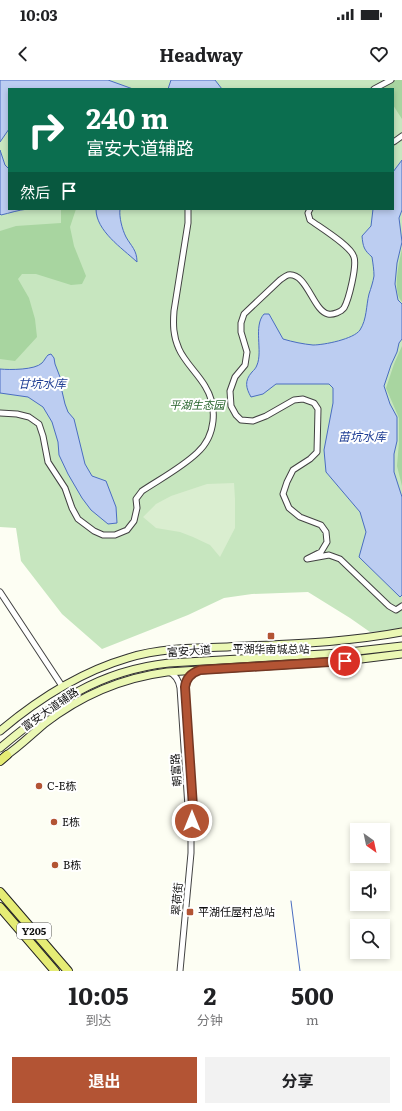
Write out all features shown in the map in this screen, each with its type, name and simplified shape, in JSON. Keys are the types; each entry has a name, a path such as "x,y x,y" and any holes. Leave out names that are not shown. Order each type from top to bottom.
{"main road":[{"name":"富安大道","path":"0,731 35,704 62,686 82,675 108,664 138,655 159,651 335,641 367,638 402,632"},
{"name":"富安大道","path":"0,748 47,711 72,694 95,682 144,666 169,663 340,653 402,646"},
{"name":"富安大道辅路","path":"2,758 53,718 84,698 130,679 167,672 360,660 402,654"},
{"path":"196,662 243,667"},
{"name":"Y205","path":"0,892 68,971"},
{"name":"Y205","path":"0,907 55,971"}],"street":[{"path":"376,88 391,80"},
{"path":"394,142 402,136"},
{"path":"0,413 17,414 29,417 39,424 48,462 65,488 72,508 78,519 94,531 103,535 115,535 127,530 134,521 137,508 136,499 142,491 198,452 212,430 213,409 207,389 179,350 174,336 173,322 188,223 188,210"},
{"path":"310,210 308,213 310,220 348,248 355,258 354,277 343,309 336,314 328,314 322,311 302,281 293,275 287,275 280,280 244,314 241,323 241,332 247,352 245,365 235,377 230,391 231,406 241,420 253,420 266,416 294,400 304,399 314,403 318,410 317,452 294,470 287,482 284,494 289,508 300,517 321,526 326,532 327,542 321,552 307,559 328,555 340,559 389,606 396,610 402,606"},
{"path":"0,592 62,686"},
{"name":"朝富路","path":"191,828 193,807 185,687 187,679 190,675 200,670"},
{"name":"朝富路","path":"167,672 176,676 180,688 188,807 191,828"},
{"name":"翠荷街","path":"180,971 191,853 191,828"}],"green space":[{"name":"平湖生态园","path":"0,80 402,80 402,630 370,632 308,592 252,594 224,598 188,615 102,649 62,614 21,561 16,528 0,527"},
{"path":"396,80 402,80 402,119 394,107 394,88 383,88"},
{"path":"61,210 76,210 70,227 74,246 86,276 82,284 71,285 36,274 22,274 18,279 29,298 35,319 37,337 15,361 0,359 0,231 16,226 61,223"},
{"path":"402,249 402,302 397,291 397,284"},
{"path":"402,346 402,486 397,466 399,418 386,388"},
{"path":"234,483 235,528 220,557 210,545 180,532 156,528 143,517 156,504 171,496 207,484"}],"water":[{"path":"0,80 108,80 130,88 8,88 8,130 0,142"},
{"path":"171,80 215,80 221,88 168,88"},
{"path":"0,150 5,165 8,168 8,210 22,210 0,214"},
{"name":"苗坑水库","path":"402,160 402,210 399,218 402,242 397,263 395,284 398,300 402,304 402,339 399,343 384,386 390,404 397,417 397,441 394,454 394,472 402,497 402,595 400,597 359,557 366,532 360,512 326,472 324,450 333,403 333,388 329,384 276,384 263,394 251,397 247,384 249,375 256,367 259,359 259,325 264,314 269,314 283,339 313,345 331,343 345,339 360,330 365,317 374,276 372,257 364,248 362,236 371,226 373,210 394,210 394,171"},
{"path":"96,210 120,210 120,219 123,230 135,251 137,262 117,245 105,232 97,217"},
{"name":"甘坑水库","path":"51,354 54,358 60,377 65,404 68,412 74,419 85,464 92,476 106,481 116,507 117,523 108,524 91,510 82,498 59,455 58,442 52,422 43,407 28,397 0,393 0,369 34,367 42,363 48,355"}],"waterway":[{"path":"291,901 300,971"}],"place":[{"name":"平湖华南城总站","path":"271,636"},
{"name":"C-E栋","path":"39,786"},
{"name":"E栋","path":"54,822"},
{"name":"B栋","path":"55,865"},
{"name":"平湖任屋村总站","path":"190,912"}],"route":[{"path":"192,821 193,807 185,687 187,679 190,675 200,670 345,661"}]}
